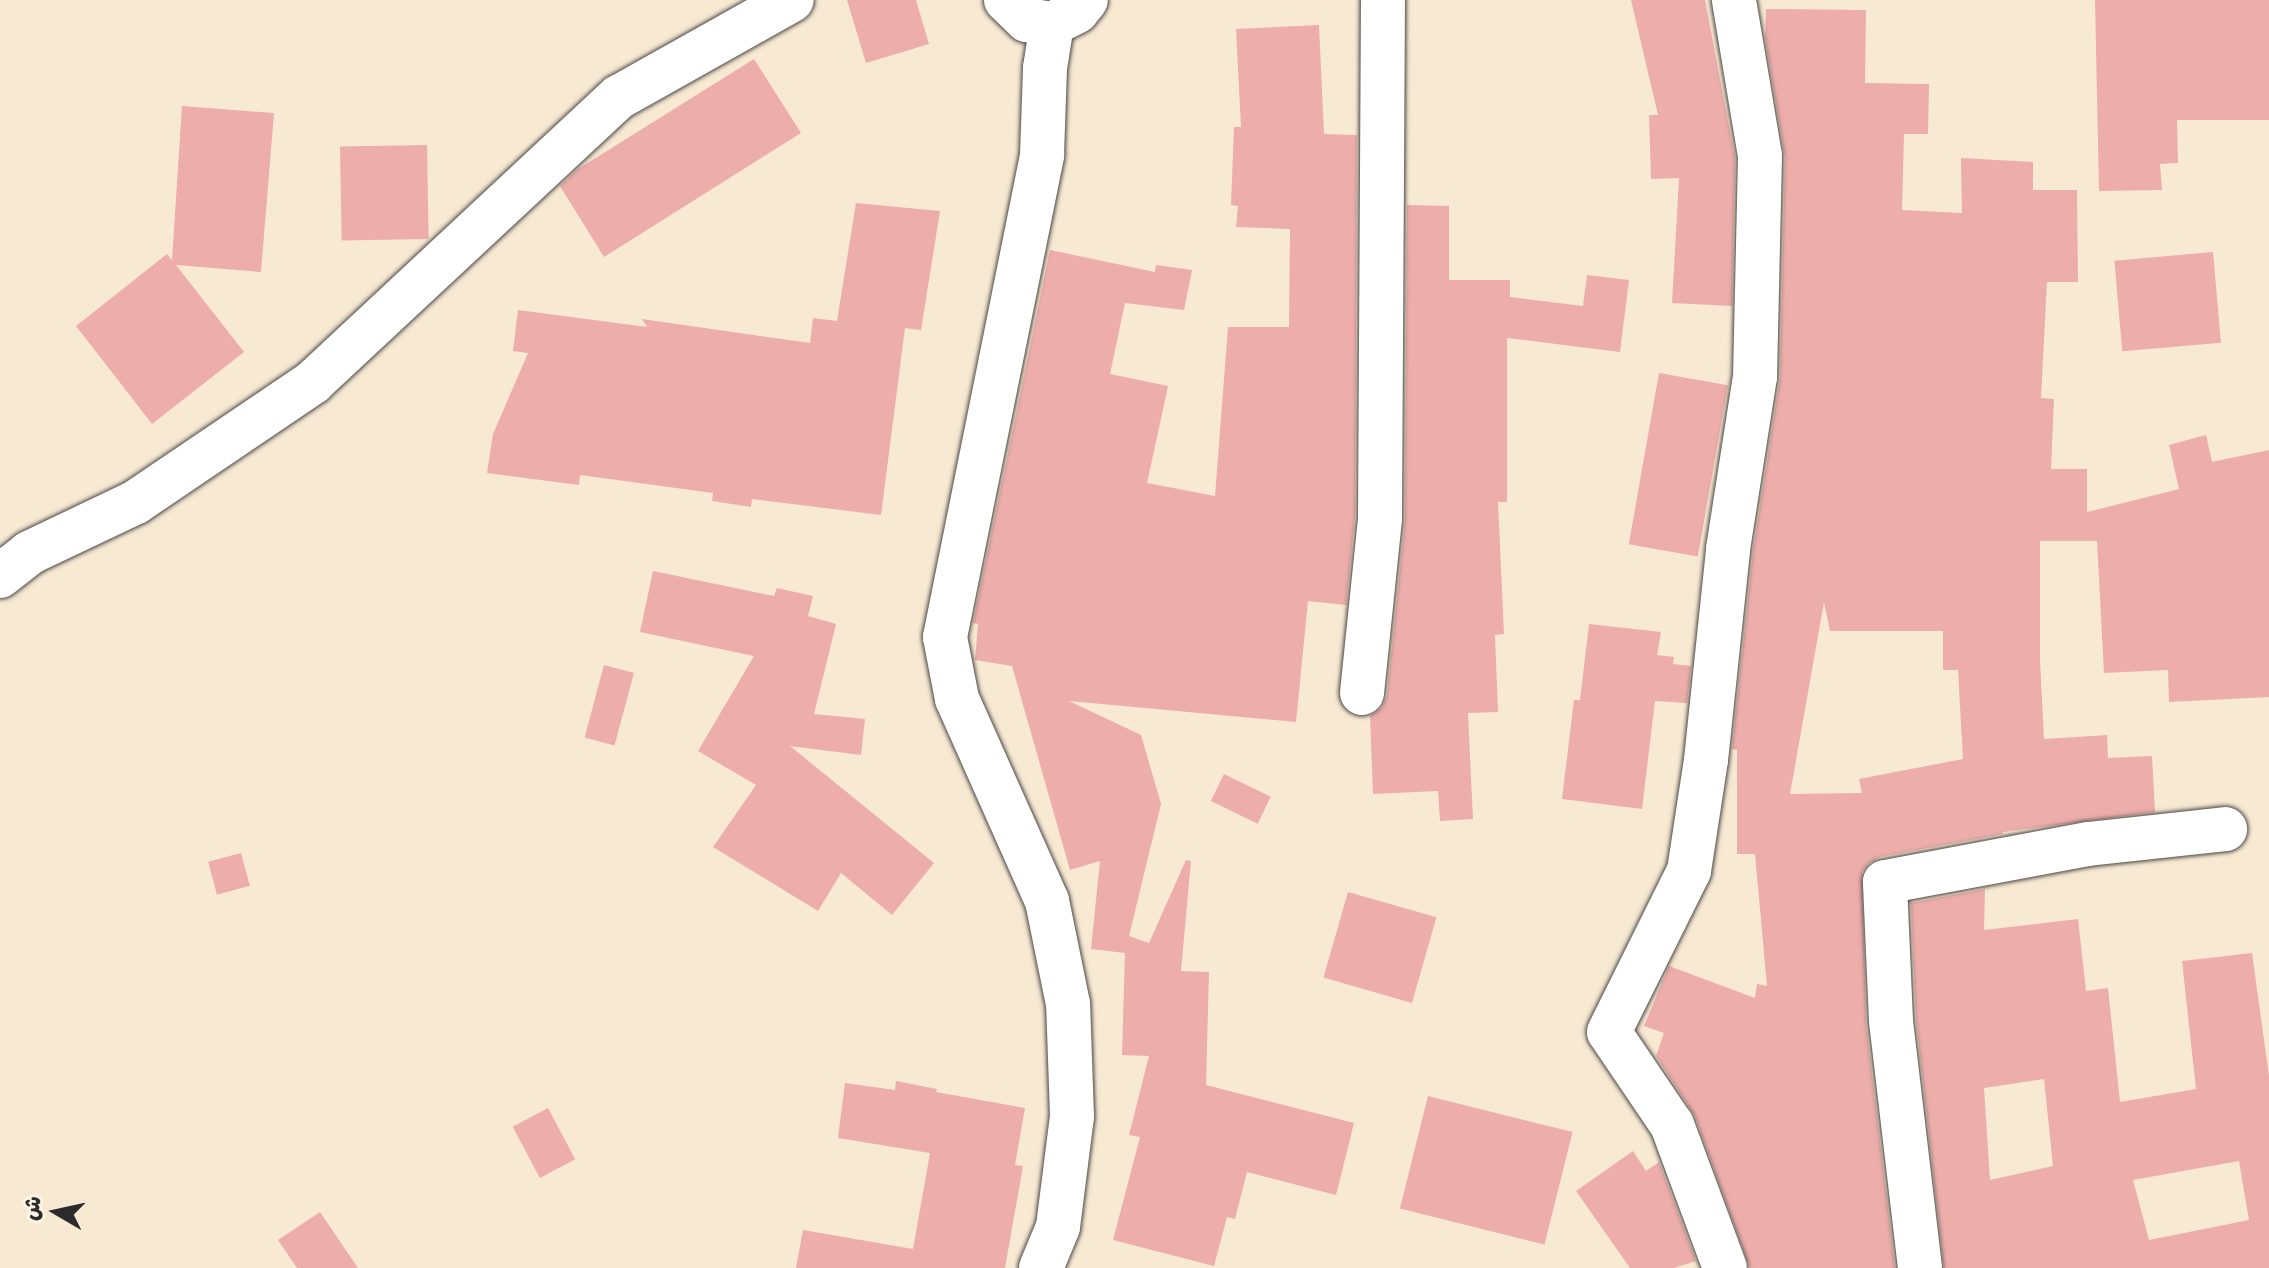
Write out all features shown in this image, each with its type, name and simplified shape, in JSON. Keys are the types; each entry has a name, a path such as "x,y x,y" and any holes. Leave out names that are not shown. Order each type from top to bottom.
{"street":[{"path":"0,576 29,553 136,502 313,382 619,97 792,0"},
{"path":"1006,0 1027,20 1069,12"},
{"path":"1362,693 1380,518 1383,0"},
{"path":"1725,1268 1672,1125 1609,1032 1689,871 1706,760 1728,549 1755,377 1760,156 1734,0"},
{"path":"1041,1268 1058,1227 1072,1116 1068,1004 1047,901 957,699 945,637 1042,155 1045,68 1069,12"},
{"path":"1920,1268 1891,1021 1885,882 2088,844 2225,829"}],"building":[{"path":"847,0 916,0 929,44 866,63"},
{"path":"1631,0 1705,0 1735,158 1732,306 1672,303 1679,178 1651,179 1649,115 1658,115"},
{"path":"2095,0 2269,0 2269,120 2177,120 2178,163 2160,164 2162,190 2099,191"},
{"path":"1766,9 1866,10 1865,83 1929,84 1928,134 1904,134 1902,210 1962,213 1961,158 2033,162 2033,190 2077,190 2078,282 2047,282 2041,398 2054,399 2051,469 2087,469 2087,512 2179,489 2169,445 2206,435 2212,462 2269,450 2269,697 2169,702 2168,670 2104,673 2097,541 2040,541 2040,661 2044,739 2107,735 2108,758 2152,756 2155,812 2003,832 1880,857 1869,863 1862,872 1866,1024 1895,1268 1750,1268 1695,1116 1656,1056 1664,1033 1644,1026 1669,966 1755,998 1757,984 1767,986 1755,854 1737,854 1737,750 1732,749 1753,552 1780,378 1785,157 1765,37","holes":["1824,602 1830,631 1943,631 1943,670 1958,670 1963,759 1859,779 1862,793 1790,794"]},
{"path":"1319,25 1324,134 1357,135 1355,517 1346,605 1308,601 1296,722 1069,701 1141,735 1161,804 1129,936 1149,943 1186,860 1191,861 1181,971 1209,972 1206,1085 1354,1123 1336,1195 1247,1172 1235,1219 1227,1217 1214,1266 1113,1240 1140,1137 1129,1135 1149,1056 1122,1055 1125,953 1091,949 1100,861 1070,870 1012,666 975,660 978,624 973,623 1050,250 1155,272 1156,265 1192,270 1184,310 1125,303 1110,374 1168,386 1147,483 1215,496 1228,327 1289,327 1290,229 1236,227 1238,206 1231,205 1234,127 1241,127 1236,29"},
{"path":"754,59 801,133 604,257 560,186 578,169"},
{"path":"182,106 274,113 261,272 176,265 244,352 152,424 76,326 167,254 172,260"},
{"path":"427,145 429,239 342,241 340,147"},
{"path":"856,203 940,211 921,330 905,328 881,515 752,499 751,507 712,501 713,493 580,475 579,485 487,473 493,434 528,353 513,351 518,310 647,327 642,319 810,343 813,318 837,321"},
{"path":"1407,205 1449,206 1449,280 1510,280 1510,297 1583,306 1587,275 1629,280 1620,352 1507,338 1507,502 1498,502 1504,634 1495,635 1498,712 1468,713 1473,819 1440,821 1438,791 1373,794 1370,716 1382,708 1387,696 1405,520"},
{"path":"2213,252 2221,343 2122,351 2114,261"},
{"path":"1659,373 1728,385 1698,557 1629,544"},
{"path":"653,571 774,596 777,588 813,596 808,616 836,624 814,714 865,719 861,755 790,746 934,863 892,915 841,873 818,911 713,847 756,785 698,751 754,656 640,632"},
{"path":"1589,624 1661,632 1657,655 1674,657 1673,664 1691,666 1687,703 1655,701 1642,809 1562,799 1574,700 1580,700"},
{"path":"604,665 634,673 615,745 585,737"},
{"path":"1224,774 1271,797 1258,824 1211,801"},
{"path":"241,853 250,886 217,895 208,862"},
{"path":"1985,889 1984,930 2078,919 2086,991 2108,988 2120,1102 2196,1089 2182,961 2252,953 2269,1076 2269,1268 1944,1268 1916,1019 1911,903","holes":["2044,1079 2053,1166 1990,1180 1984,1088","2239,1161 2249,1220 2149,1240 2133,1180"]},
{"path":"1348,892 1436,917 1412,1003 1323,978"},
{"path":"896,1081 937,1089 936,1092 1025,1108 1015,1165 1023,1166 1005,1268 796,1268 803,1230 913,1249 930,1153 838,1138 845,1083 895,1090"},
{"path":"1428,1096 1573,1132 1545,1245 1400,1209"},
{"path":"548,1108 575,1159 540,1178 513,1127"},
{"path":"1633,1151 1646,1171 1659,1162 1696,1261 1674,1268 1630,1268 1576,1191"},
{"path":"320,1212 358,1268 297,1268 278,1240"}]}
